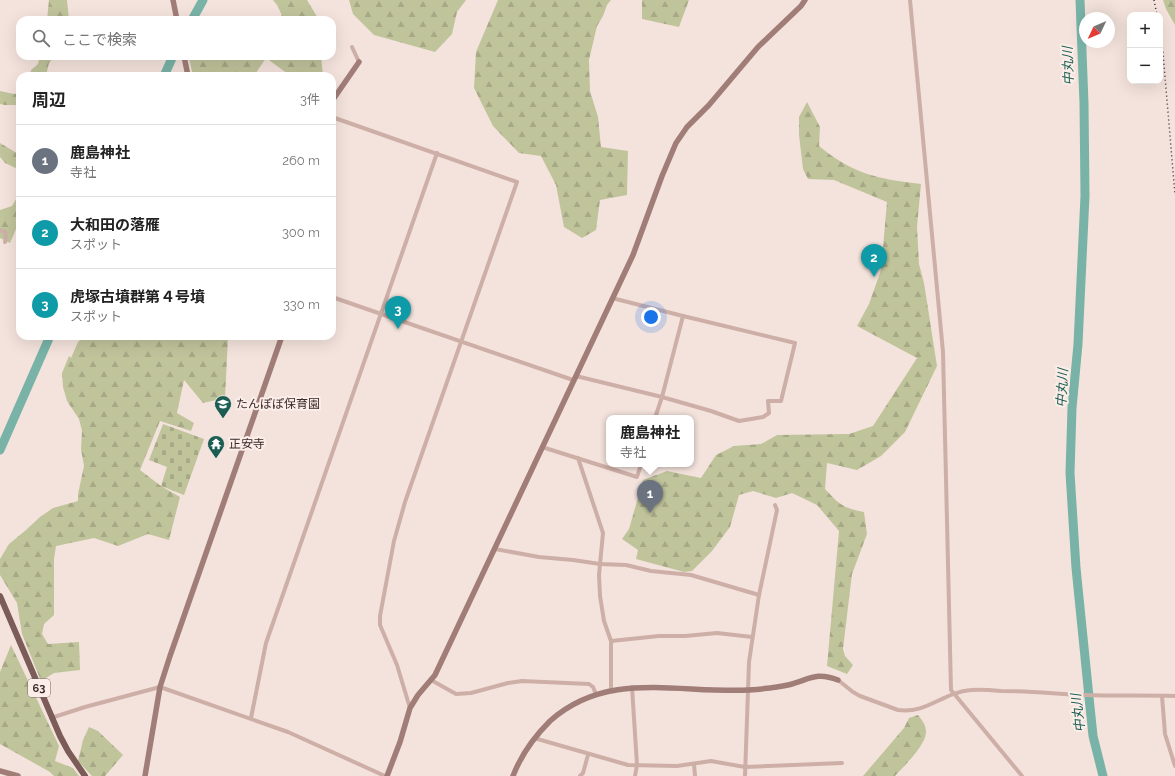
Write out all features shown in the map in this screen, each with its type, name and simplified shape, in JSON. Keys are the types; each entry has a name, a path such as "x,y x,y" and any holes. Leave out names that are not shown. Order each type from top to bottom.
{"main road":[{"name":"63","path":"0,596 68,752 85,776"}],"street":[{"path":"173,0 176,16"},
{"path":"52,718 85,707 160,687 288,732 386,776 400,742 410,708 418,695 436,675 633,255 662,176 676,143 687,127 758,47 801,6 805,0"},
{"path":"910,0 943,352 951,690 1022,776"},
{"path":"336,94 359,62 352,47"},
{"path":"185,60 187,72"},
{"path":"336,118 517,182 405,502 394,541 380,616 380,625 397,665 410,708"},
{"path":"251,718 266,643 437,153"},
{"path":"0,230 5,232 5,242"},
{"path":"336,298 461,342 575,378 662,398 711,411 739,421 763,416 769,413 768,401 781,402 795,343 612,298"},
{"path":"656,415 662,398 683,316"},
{"path":"145,776 160,687 281,340"},
{"path":"542,447 637,477 640,467"},
{"path":"578,458 603,533 599,575 604,621 611,641 611,690"},
{"path":"745,776 749,662 759,595 777,510 775,505"},
{"path":"495,549 539,557 600,564 626,565 651,571 690,575 759,595"},
{"path":"611,641 659,636 685,636 717,633 752,637"},
{"path":"513,776 521,758 534,738 545,726 561,713 580,701 596,694 632,687 748,690 787,685 815,676 823,676 838,680 860,696 904,711 923,708 953,693 971,690 1030,691 1089,695 1175,696"},
{"path":"431,680 456,694 471,693 508,683 522,681 589,684 593,687 596,694"},
{"path":"632,687 637,765 635,776"},
{"path":"1162,696 1165,734 1175,766"},
{"path":"534,738 588,755 628,765 677,766 711,761 745,767 842,764"},
{"path":"580,776 583,773 588,755"},
{"path":"694,764 696,776"},
{"path":"0,771 18,776"}],"green space":[{"path":"49,0 67,0 69,16 47,16"},
{"path":"273,0 307,0 317,16 281,16 277,5"},
{"path":"349,0 466,0 457,12 452,34 435,52 374,35 353,14"},
{"path":"498,0 611,0 597,26 589,60 590,91 598,117 601,147 628,151 627,195 600,200 596,230 582,238 564,227 556,185 541,156 519,153 493,126 474,88 476,52"},
{"path":"642,0 689,0 679,27 642,19"},
{"path":"1163,0 1175,0 1175,25 1166,9"},
{"path":"39,60 52,60 49,63 47,72 31,72 38,64"},
{"path":"189,60 265,60 257,72 192,72"},
{"path":"269,60 321,60 323,72 285,72"},
{"path":"0,91 16,94 16,105 0,104"},
{"path":"807,102 820,127 819,146 831,155 843,163 867,174 892,180 921,184 917,227 919,264 924,283 937,366 905,432 881,456 857,470 827,463 825,489 842,505 864,512 867,534 852,574 843,649 845,656 853,665 847,674 827,666 839,531 817,505 792,493 776,498 753,491 739,495 730,527 712,551 692,571 684,572 636,559 638,550 622,539 629,529 643,480 667,471 701,478 716,455 734,446 761,444 777,435 849,434 873,426 917,358 857,326 869,304 881,270 887,202 834,180 808,179 803,169 799,135 799,117"},
{"path":"0,143 16,153 16,168 5,163 0,157"},
{"path":"16,199 16,229 10,243 0,238 0,210 12,206"},
{"path":"80,340 228,340 225,398 203,403 184,380 177,413 194,423 191,431 160,421 140,470 161,486 180,497 169,540 148,534 118,546 94,538 56,546 54,559 54,615 44,624 42,634 48,644 79,642 80,670 54,673 41,681 22,634 17,603 0,575 0,559 9,544 40,517 53,508 78,501 84,466 81,449 82,431 79,419 67,401 63,387 62,373 69,356 71,358"},
{"path":"163,424 204,439 184,495 161,486 167,467 149,460"},
{"path":"11,645 59,746 55,761 73,768 79,776 54,776 50,772 0,744 0,672"},
{"path":"918,715 925,727 926,732 919,749 909,761 895,776 863,776 904,728 909,718"},
{"path":"89,727 98,731 123,755 105,776 92,776 78,761 83,740"}],"waterway":[{"path":"194,16 203,0"},
{"name":"中丸川","path":"1080,0 1084,103 1085,196 1078,344 1072,408 1070,473 1076,568 1093,736 1103,776"},
{"path":"166,72 171,60"},
{"path":"0,450 48,340"}],"railway":[{"path":"1154,0 1156,12"},
{"path":"1162,48 1175,195"}],"place":[{"name":"大和田の落雁","path":"874,277"},
{"name":"虎塚古墳群第４号墳","path":"398,329"},
{"name":"たんぽぽ保育園","path":"223,419"},
{"name":"正安寺","path":"216,459"},
{"name":"鹿島神社","path":"650,513"}]}
